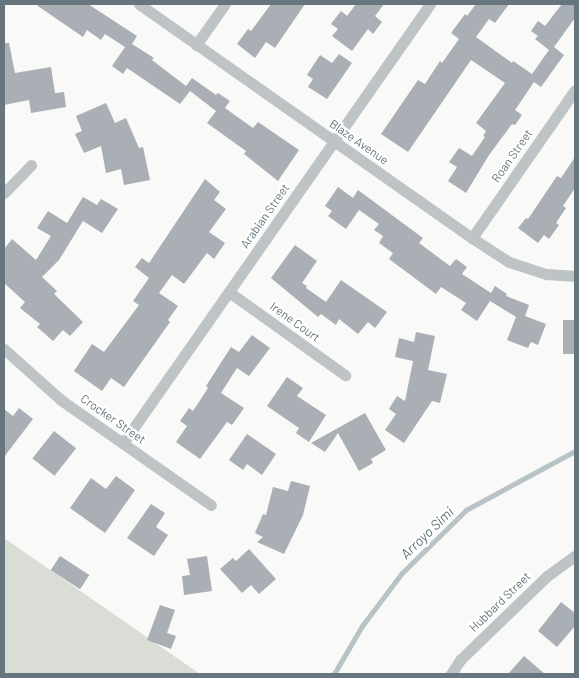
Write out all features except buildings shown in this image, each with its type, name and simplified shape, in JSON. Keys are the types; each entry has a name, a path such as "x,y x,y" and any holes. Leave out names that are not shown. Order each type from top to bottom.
{"street":[{"name":"Blaze Avenue","path":"139,4 472,238 510,262 530,270 575,276"},
{"path":"196,45 225,4"},
{"name":"Arabian Street","path":"123,443 430,4"},
{"name":"Roan Street","path":"472,238 575,90"},
{"path":"4,194 30,165"},
{"name":"Irene Court","path":"229,292 345,375"},
{"name":"Crocker Street","path":"4,349 62,400 211,505"},
{"name":"Hubbard Street","path":"451,674 460,660 547,576 575,556"}],"shaded area":[{"path":"4,538 200,674 4,674"}],"waterway":[{"name":"Arroyo Simi","path":"334,674 362,626 402,573 466,510 575,451"}]}
